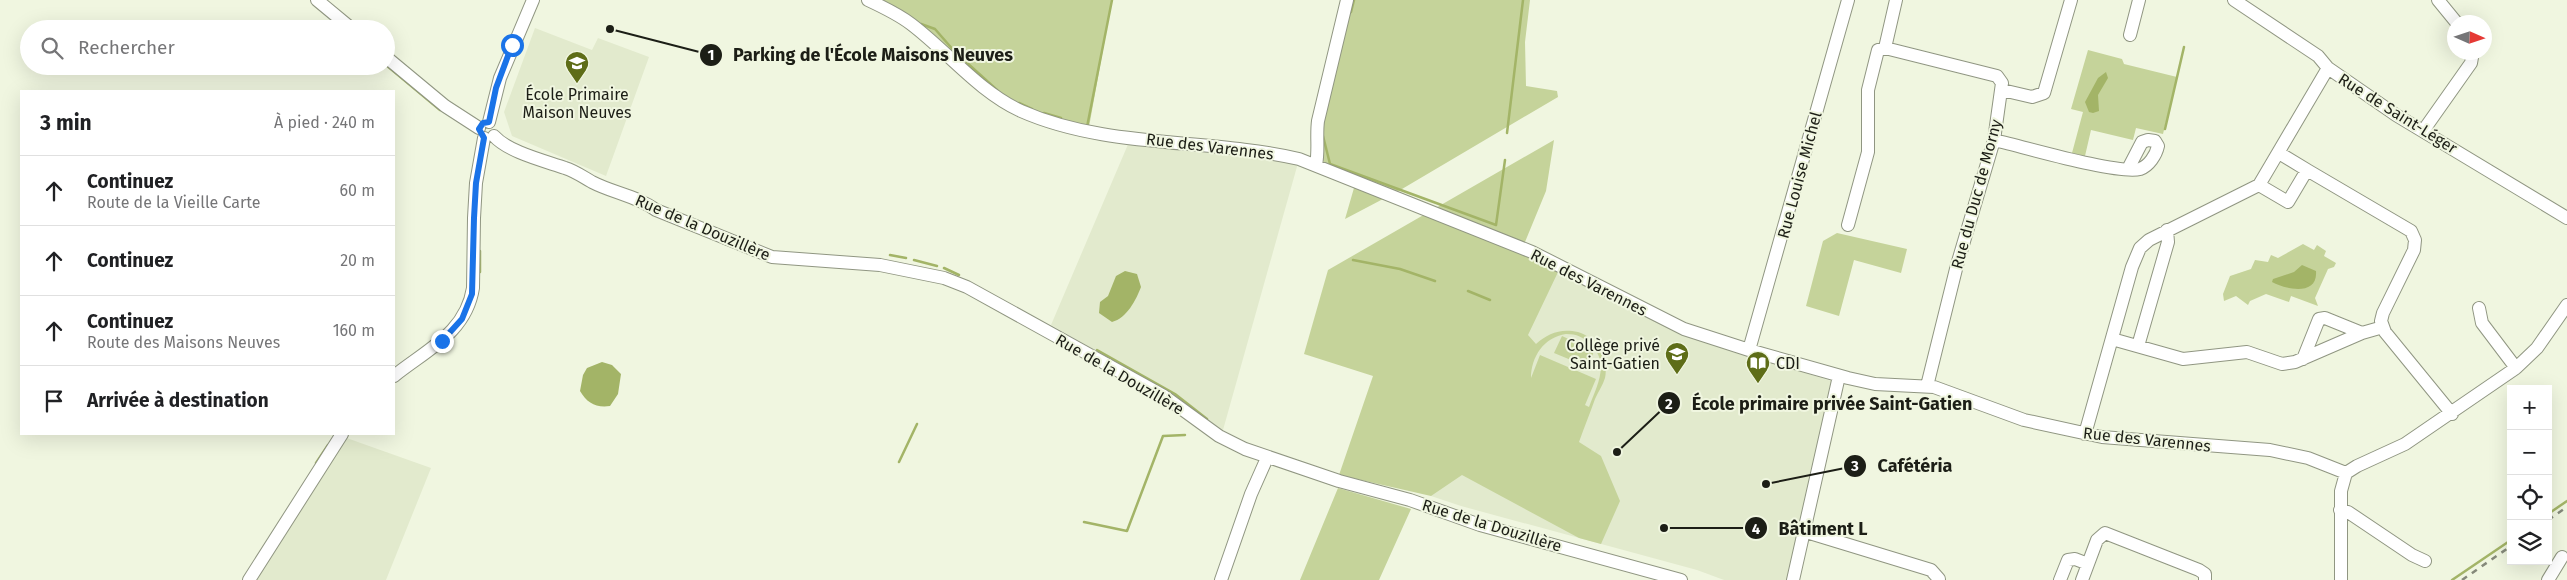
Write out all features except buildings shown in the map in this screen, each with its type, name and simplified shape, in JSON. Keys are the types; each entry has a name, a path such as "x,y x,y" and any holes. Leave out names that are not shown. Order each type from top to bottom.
{"street":[{"path":"317,0 341,20"},
{"path":"395,375 449,335 462,319 470,302 473,288 476,183 500,78 533,0"},
{"name":"Rue des Varennes","path":"868,0 911,24 994,95 1032,115 1091,133 1262,152 1299,159 1532,252 1684,329 1749,350 1839,376 1875,384 1926,386 1949,392 2024,420 2102,438 2270,450 2308,458 2346,473"},
{"path":"1316,165 1319,151 1316,134 1318,121 1347,0"},
{"name":"Rue Louise Michel","path":"1749,350 1848,0"},
{"path":"1885,48 1896,0"},
{"path":"1848,225 1868,152 1868,90 1878,50 1885,48 1997,76 2002,83 2002,90 2032,96 2044,93 2071,0"},
{"path":"2130,35 2139,0"},
{"name":"Rue de Saint-Léger","path":"2234,0 2318,56 2328,68 2424,131 2567,218"},
{"path":"2438,0 2450,15"},
{"path":"2424,131 2472,60"},
{"name":"Rue de la Douzillère","path":"395,64 445,106 487,131 503,143 552,166 579,174 590,181 647,203 656,210 694,227 772,257 880,265 930,274 967,287 1164,396 1220,436 1268,458 1363,489 1410,500 1480,525 1681,580"},
{"path":"2085,434 2137,253 2144,244 2167,230 2259,184 2328,68"},
{"name":"Rue du Duc de Morny","path":"1926,386 1957,265 1994,140 2002,90"},
{"path":"1994,140 2110,168 2128,169"},
{"path":"2279,152 2306,170 2408,229 2413,235 2414,250 2383,313 2383,327 2452,414"},
{"path":"2259,184 2288,202 2306,170"},
{"path":"2138,346 2168,242 2167,230"},
{"path":"2341,580 2340,510 2342,485 2346,473 2405,444 2452,414 2516,368 2537,348 2567,305"},
{"path":"2479,308 2482,323 2516,368"},
{"path":"2303,359 2319,319 2325,318 2362,333"},
{"path":"2112,339 2189,360 2240,352 2252,353 2282,364 2303,359 2362,333 2383,327"},
{"path":"1793,580 1839,376"},
{"path":"249,580 341,435"},
{"path":"1221,580 1251,494 1268,458"},
{"path":"2340,510 2348,512 2412,555 2425,561"},
{"path":"1803,531 1931,570 1939,580"},
{"path":"2082,580 2097,540 2105,533 2200,570 2204,574 2205,580"},
{"path":"2548,580 2562,557"},
{"path":"2060,580 2068,560 2088,564"}],"shaded area":[{"path":"868,0 1112,0 1089,127 1047,121 966,73"},
{"path":"1348,0 1530,0 1525,42 1526,86 1557,91 1558,97 1402,189 1345,219 1356,181 1327,169 1319,151 1318,121"},
{"name":"École Primaire Maison Neuves","path":"535,28 592,50 598,38 649,57 606,176 512,136 504,112"},
{"path":"2088,50 2122,59 2124,64 2177,77 2163,134 2136,128 2133,140 2091,130 2085,156 2072,153 2083,112 2071,109"},
{"path":"2106,72 2108,78 2098,95 2099,111 2089,112 2085,102 2098,78"},
{"path":"1554,140 1546,191 1525,242 1537,259 1559,270 1528,335 1536,344 1555,332 1578,332 1596,344 1603,357 1606,371 1605,378 1579,442 1601,456 1620,501 1601,544 1579,538 1462,475 1431,496 1339,475 1373,376 1304,354 1328,270","holes":["1566,334 1580,336 1597,352 1600,359 1600,375 1589,407 1585,405 1596,379 1540,355 1531,378 1533,363 1540,349 1551,339"]},
{"path":"1129,142 1227,152 1298,163 1223,430 1151,382 1051,325"},
{"path":"1837,233 1907,249 1901,273 1854,260 1839,316 1806,306 1823,241"},
{"path":"2303,244 2314,250 2317,245 2326,251 2324,256 2336,263 2334,267 2328,269 2315,298 2318,306 2291,296 2289,302 2266,294 2250,301 2248,305 2236,296 2224,301 2223,294 2230,276 2251,269 2255,260 2268,262 2271,255 2278,258"},
{"path":"1537,259 1701,340 1831,381 1832,387 1789,580 1724,580 1697,570 1461,506 1431,496"},
{"path":"2302,265 2316,271 2315,279 2307,288 2293,289 2272,282 2273,279 2294,272"},
{"path":"1125,271 1137,274 1141,287 1134,303 1126,313 1112,322 1099,313 1100,302 1108,296 1116,276"},
{"path":"1562,336 1594,351 1588,367 1554,353"},
{"path":"602,362 612,365 621,374 618,394 610,406 592,404 580,391 583,375 587,368"},
{"path":"341,436 431,468 386,580 249,580"},
{"path":"1338,488 1411,509 1379,580 1300,580"}],"waterway":[{"path":"1087,127 1112,0"},
{"path":"1351,12 1354,0"},
{"path":"1507,133 1523,0"},
{"path":"921,24 935,29 955,52 997,90"},
{"path":"2165,129 2184,47"},
{"path":"395,72 440,110"},
{"path":"1019,103 1032,109"},
{"path":"1044,113 1061,118"},
{"path":"1323,136 1330,164 1496,225 1505,160"},
{"path":"480,251 480,272"},
{"path":"890,255 906,258"},
{"path":"914,260 937,266"},
{"path":"1353,260 1400,269 1435,281"},
{"path":"944,268 959,275"},
{"path":"1468,291 1490,300"},
{"path":"1097,350 1175,394 1207,419"},
{"path":"899,462 917,424"},
{"path":"1084,522 1127,531 1163,436 1185,435"},
{"path":"316,463 328,445"},
{"path":"2552,511 2567,501"},
{"path":"2452,580 2507,543"}],"railway":[{"path":"2552,517 2567,507"},
{"path":"2462,580 2507,549"}],"place":[{"name":"Parking de l'École Maisons Neuves","path":"610,29"},
{"name":"École Primaire Maison Neuves","path":"577,84"},
{"name":"Collège privé Saint-Gatien","path":"1677,375"},
{"name":"CDI","path":"1758,384"},
{"name":"École primaire privée Saint-Gatien","path":"1617,452"},
{"name":"Cafétéria","path":"1766,484"},
{"name":"Bâtiment L","path":"1664,528"}],"route":[{"path":"442,341 456,328 462,319 472,294 476,183 484,138 481,136 479,129 483,123 489,122 496,88 512,45"}]}
